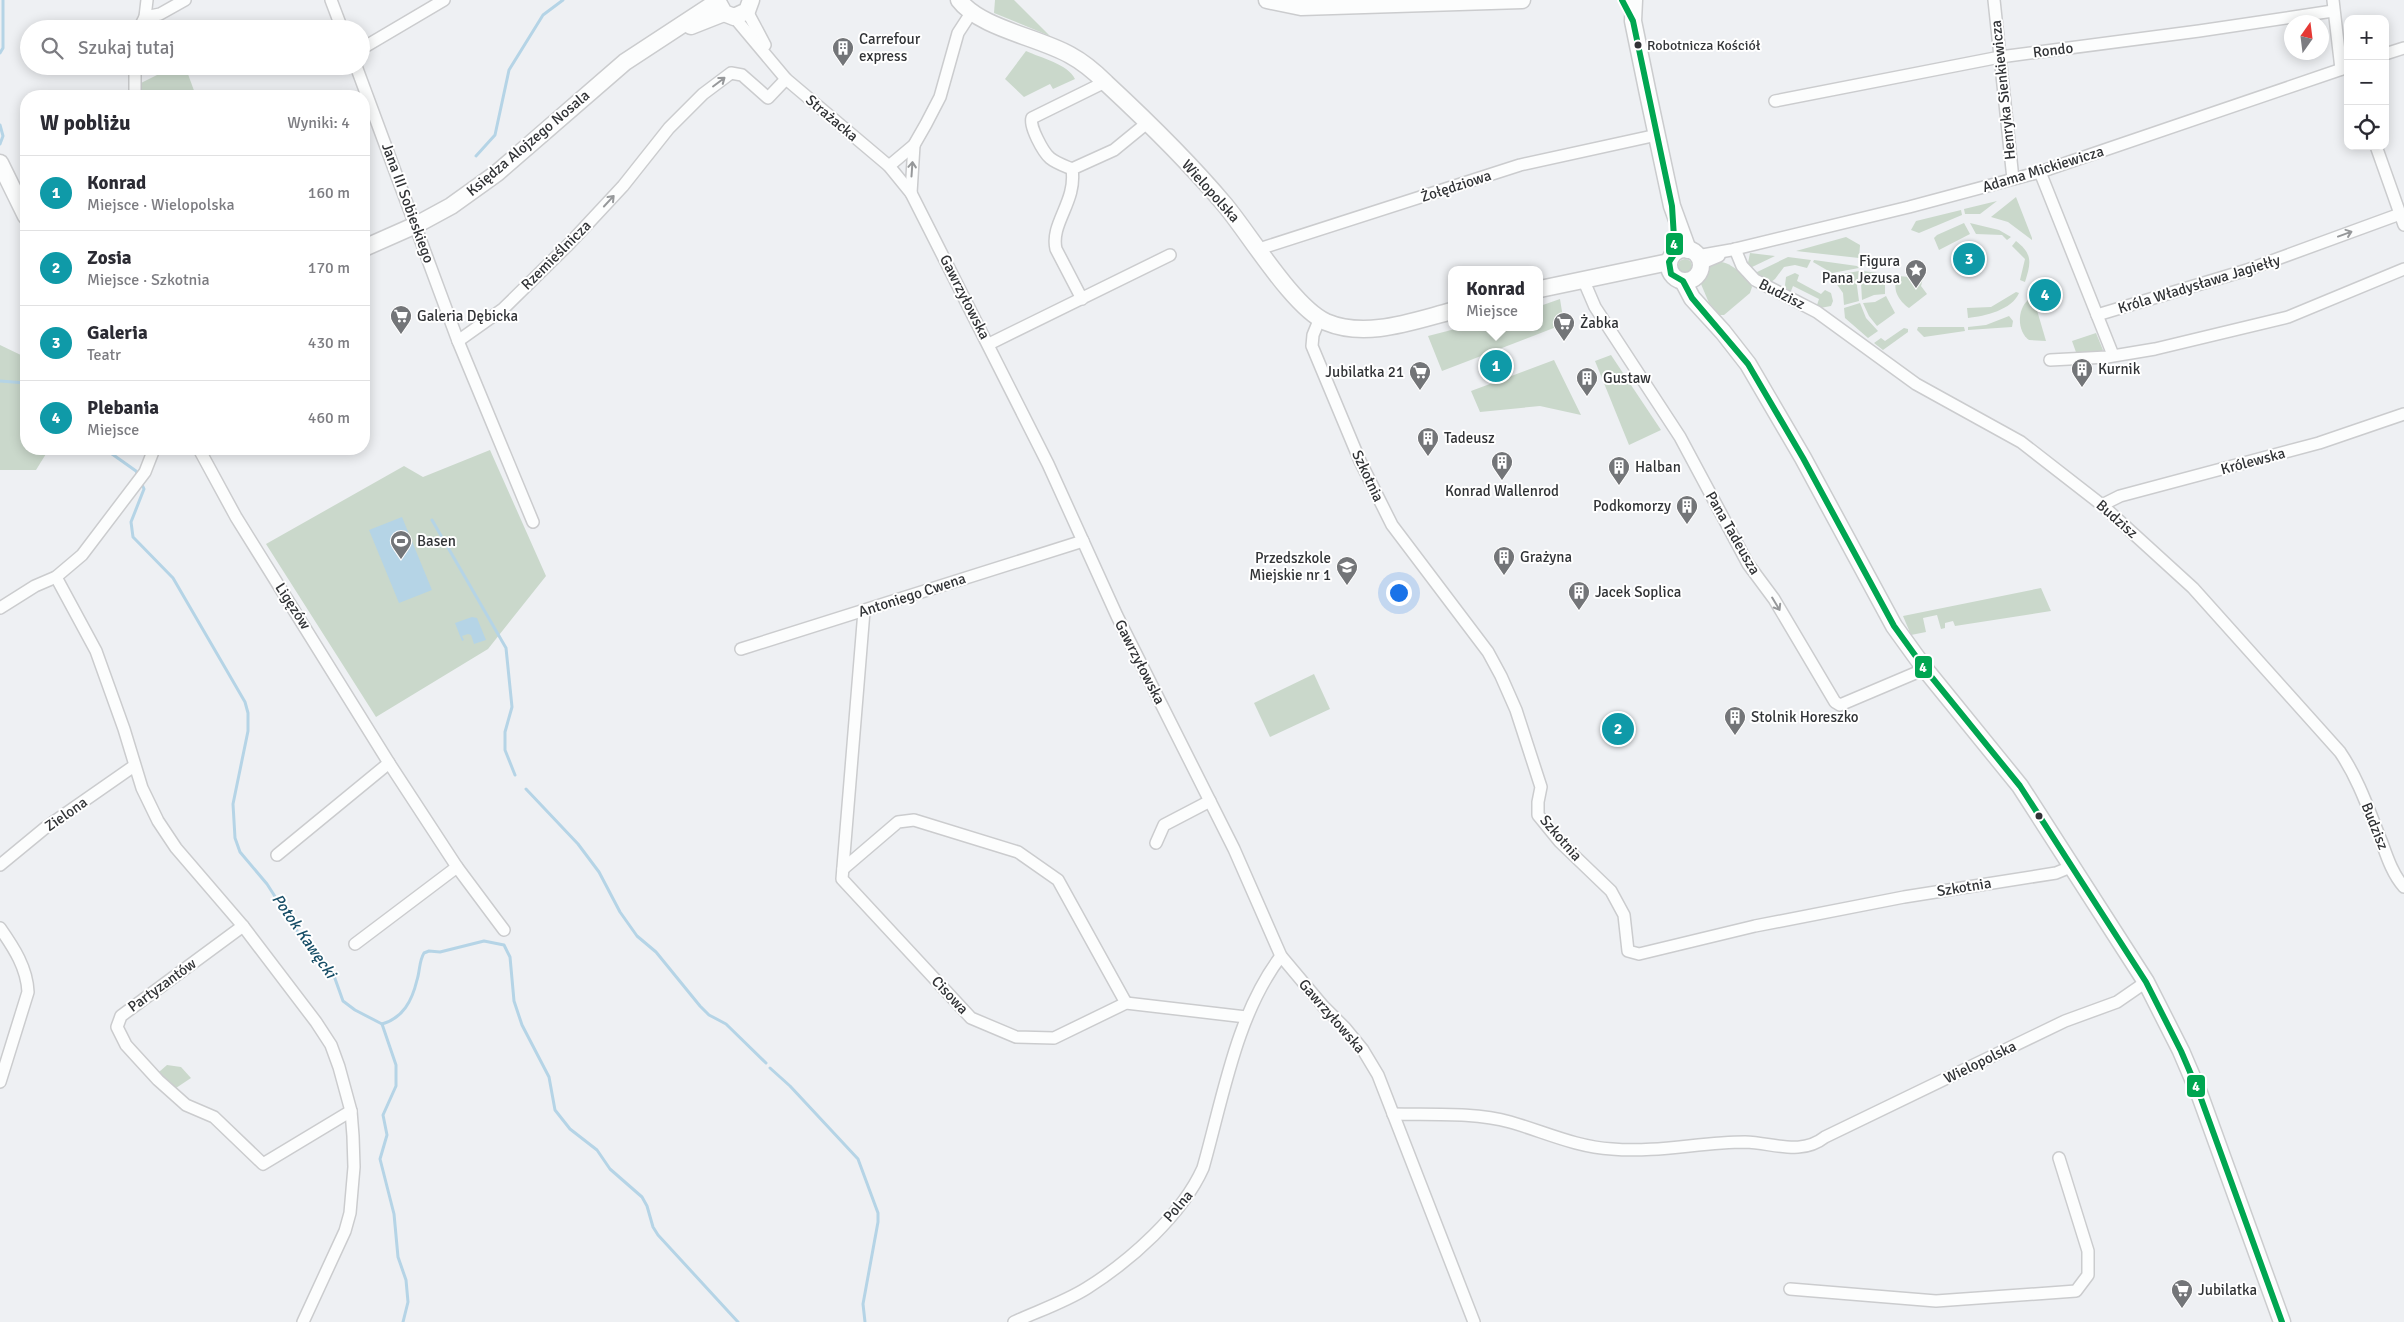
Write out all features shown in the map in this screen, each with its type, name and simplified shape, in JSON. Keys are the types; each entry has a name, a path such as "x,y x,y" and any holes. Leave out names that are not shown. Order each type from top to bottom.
{"street":[{"path":"144,20 147,0"},
{"path":"145,17 160,14 185,0"},
{"path":"331,0 339,20"},
{"path":"370,44 444,0"},
{"name":"Wielopolska","path":"959,0 1069,54 1105,82 1224,204 1298,298 1320,318 1341,327 1364,329 1408,323 1448,312"},
{"path":"1273,1 1301,7 1522,0"},
{"path":"1622,0 1633,20"},
{"path":"1634,0 1633,20 1692,298 1713,320 1748,364 1804,458 1894,626 1925,669 2020,786 2146,982 2181,1051 2199,1093 2282,1322"},
{"name":"Henryka Sienkiewicza","path":"1994,0 2013,179"},
{"path":"889,166 914,145 940,97 958,33 970,6"},
{"path":"2333,6 2344,68"},
{"name":"Rondo","path":"1776,102 2000,57 2199,32 2333,6"},
{"name":"Księdza Alojzego Nosala","path":"370,245 416,225 450,206 496,173 625,62 659,40 732,7"},
{"name":"Strażacka","path":"732,7 786,79 889,166"},
{"path":"2389,53 2404,48"},
{"name":"Adama Mickiewicza","path":"1685,264 1733,250 1909,207 2040,172 2344,68"},
{"name":"Rzemieślnicza","path":"458,341 503,308 569,244 622,186 669,128 703,94 731,73 742,75 768,98 786,79"},
{"path":"135,75 135,90"},
{"name":"Jana III Sobieskiego","path":"359,75 365,90"},
{"path":"1072,169 1049,157 1030,122 1032,118 1105,82"},
{"name":"Jana III Sobieskiego","path":"370,103 458,341"},
{"path":"1072,169 1114,150 1147,124"},
{"name":"Żołędziowa","path":"1259,249 1523,164 1657,135"},
{"path":"911,193 914,145"},
{"path":"2377,150 2402,218"},
{"path":"0,163 20,204"},
{"name":"Gawrzyłowska","path":"889,166 911,193 989,344 1117,616 1238,858 1281,956 1362,1050 1378,1075 1474,1322"},
{"path":"1072,169 1072,192 1055,234 1054,243 1082,299"},
{"name":"Króla Władysława Jagiełły","path":"2040,172 2114,355"},
{"name":"Króla Władysława Jagiełły","path":"2098,315 2241,272 2402,218"},
{"name":"Budzisz","path":"1733,250 1742,266 1755,280 1817,312 1916,384 2021,442 2102,505 2193,588 2340,752 2354,774 2397,878 2404,887"},
{"path":"989,344 1170,255"},
{"path":"1543,288 1617,273 1685,264"},
{"path":"2050,360 2114,355 2195,341 2288,318 2404,269"},
{"name":"Pana Tadeusza","path":"1583,279 1595,307 1680,437 1748,564 1774,600 1826,690 1835,702 1840,705 1925,669"},
{"name":"Szkotnia","path":"1320,318 1313,335 1312,346 1373,489 1392,525 1488,652 1516,710 1541,787 1538,815 1560,842 1611,892 1624,915 1628,951 1639,954 1754,926 1904,897 2056,873 2072,866"},
{"path":"458,341 533,522"},
{"name":"Królewska","path":"2102,505 2120,496 2319,443 2404,414"},
{"path":"0,608 35,586 56,577 82,555 145,472 152,455"},
{"name":"Ligęzów","path":"202,455 232,510 389,763 458,867 504,930"},
{"name":"Antoniego Cwena","path":"740,649 1083,541"},
{"path":"56,577 96,651 124,728 142,788 158,821 176,848 243,926 316,1022 331,1045 351,1111 354,1167 350,1213 345,1230 303,1322"},
{"name":"Cisowa","path":"864,611 842,879 971,1018 1016,1037 1054,1038 1126,1002"},
{"path":"277,855 389,763"},
{"name":"Zielona","path":"0,865 45,828 134,766"},
{"path":"1156,843 1164,825 1210,801"},
{"path":"843,869 898,822 914,820 1018,852 1058,880 1126,1002 1246,1017"},
{"path":"356,944 458,867"},
{"name":"Partyzantów","path":"243,926 121,1016 117,1027 126,1045 158,1080 186,1105 214,1117 263,1164 351,1111"},
{"path":"0,928 21,962 27,979 28,992 0,1082"},
{"name":"Polna","path":"1014,1322 1086,1289 1128,1258 1184,1202 1195,1187 1203,1168 1246,1017 1270,969 1281,956"},
{"name":"Wielopolska","path":"1393,1114 1480,1117 1509,1122 1574,1144 1612,1149 1645,1150 1745,1142 1803,1148 1814,1146 1825,1137 2065,1021 2117,1002 2146,982"},
{"path":"1790,1289 1936,1301 2076,1291 2088,1275 2088,1251 2059,1158"}],"green space":[{"path":"995,0 1014,0 1050,36 994,13"},
{"path":"1026,51 1060,65 1072,74 1075,79 1053,89 1050,84 1024,97 1005,79"},
{"path":"157,75 188,75 194,90 140,90 141,83"},
{"path":"2016,197 2032,240 2008,222 1991,217"},
{"path":"1997,201 1980,214 1965,214 1964,209"},
{"path":"1961,210 1962,215 1919,233 1911,230 1916,221"},
{"path":"1964,223 1970,234 1939,250 1934,238"},
{"path":"1970,223 1999,230 2011,237 2007,240 2002,235 1976,234"},
{"path":"1846,237 1860,245 1859,258 1796,251"},
{"path":"2016,241 2025,250 2029,259 2029,269 2025,282 2020,280 2025,259 2012,246"},
{"path":"1750,253 1775,256 1750,268 1748,263"},
{"path":"1788,257 1811,260 1807,268 1795,265 1784,267 1771,282 1755,273"},
{"path":"1682,259 1688,259 1692,266 1688,273 1682,273 1678,269 1678,263"},
{"path":"1814,260 1857,266 1859,268 1832,273 1813,262"},
{"path":"1717,262 1732,266 1752,287 1750,293 1724,315 1720,315 1709,303 1701,284 1707,268"},
{"path":"1859,271 1857,286 1859,301 1844,305 1843,293 1833,279 1836,275"},
{"path":"1863,271 1885,274 1885,294 1874,295 1862,300 1861,283"},
{"path":"1795,273 1799,275 1797,281 1821,294 1825,290 1831,293 1833,301 1831,306 1820,308 1817,305 1819,299 1793,286 1791,291 1787,290 1785,285 1786,277"},
{"path":"1898,276 1923,278 1921,286 1927,294 1909,308 1897,294 1895,286"},
{"path":"2016,292 2019,293 2015,299 2004,308 1990,314 1968,318 1967,308 1991,307"},
{"path":"1886,296 1895,313 1877,326 1869,316 1863,303 1875,302"},
{"path":"1560,299 1564,324 1442,371 1428,336 1448,331 1543,331 1543,305"},
{"path":"2028,300 2034,300 2046,341 2029,340 2022,331 2020,315 2024,304"},
{"path":"1860,303 1866,318 1878,331 1868,338 1845,318 1844,308"},
{"path":"2009,316 2013,321 2012,327 1968,330 1968,327 1986,325"},
{"path":"1918,327 1964,327 1965,331 1924,337 1917,330"},
{"path":"1904,328 1908,329 1908,332 1883,350 1874,343 1881,338 1885,341"},
{"path":"2096,333 2103,350 2099,353 2077,355 2072,341"},
{"path":"0,345 20,355 20,455 45,455 36,470 0,470"},
{"path":"1611,355 1661,430 1629,445 1595,361"},
{"path":"1554,360 1581,415 1540,406 1480,412 1471,391"},
{"path":"490,450 546,576 488,649 376,717 266,544 404,466 423,477"},
{"path":"2041,588 2051,611 1955,626 1953,621 1945,623 1945,628 1941,629 1937,615 1923,618 1926,632 1911,635 1903,616"},
{"path":"1314,674 1330,709 1270,737 1254,703"},
{"path":"167,1065 181,1067 191,1078 176,1088 159,1072"}],"water":[{"name":"Basen","path":"402,517 432,590 399,603 369,530"},
{"path":"472,617 477,618 486,640 474,644 471,635 468,634 462,636 464,640 462,641 455,623"}],"waterway":[{"name":"Potok Kawęcki","path":"0,53 3,48 3,0"},
{"path":"476,156 495,135 509,70 543,15 563,0"},
{"name":"Potok Kawęcki","path":"0,125 3,136 0,144"},
{"name":"Potok Kawęcki","path":"0,381 20,383"},
{"name":"Potok Kawęcki","path":"113,455 136,471 138,476"},
{"name":"Potok Kawęcki","path":"141,482 144,489 131,522 133,537 173,578 245,702 248,713 248,731 233,804 235,838 240,852 267,884 299,934 333,973 343,1001 355,1010 382,1024 396,1018 406,1008 415,988 424,953 429,951 440,952 484,941 504,945 510,957 514,1001 522,1025 549,1077 555,1110 570,1129 597,1150 610,1169 642,1197 647,1206 653,1227 658,1235 738,1322"},
{"path":"432,520 506,648 512,707 505,732 505,750 515,775"},
{"path":"526,789 578,844 599,872 620,912 637,936 656,952 709,1015 726,1024 766,1063"},
{"path":"382,1024 396,1065 396,1086 383,1115 387,1135 380,1159 394,1214 398,1257 406,1280 408,1302 403,1322"},
{"path":"770,1068 790,1086 858,1159 878,1213 863,1304 865,1322"}],"transit line":[{"name":"4","path":"1622,0 1633,21 1672,206 1675,253 1669,262 1671,274 1683,281 1692,298 1748,364 1803,458 1894,626 1925,669 2020,786 2146,982 2181,1051 2199,1093 2282,1322"}],"place":[{"name":"Robotnicza Kościół","path":"1638,45"},
{"name":"Carrefour express","path":"843,67"},
{"name":"Galeria","path":"1969,259"},
{"name":"Figura Pana Jezusa","path":"1916,289"},
{"name":"Plebania","path":"2045,295"},
{"name":"Galeria Dębicka","path":"401,335"},
{"name":"Żabka","path":"1564,342"},
{"name":"Konrad","path":"1496,366"},
{"name":"Kurnik","path":"2082,388"},
{"name":"Jubilatka 21","path":"1420,391"},
{"name":"Gustaw","path":"1587,397"},
{"name":"Tadeusz","path":"1428,457"},
{"name":"Konrad Wallenrod","path":"1502,481"},
{"name":"Halban","path":"1619,486"},
{"name":"Podkomorzy","path":"1687,525"},
{"name":"Basen","path":"401,560"},
{"name":"Grażyna","path":"1504,576"},
{"name":"Przedszkole Miejskie nr 1","path":"1347,586"},
{"name":"Jacek Soplica","path":"1579,611"},
{"name":"Zosia","path":"1618,729"},
{"name":"Stolnik Horeszko","path":"1735,736"},
{"name":"Jubilatka","path":"2182,1309"}]}
